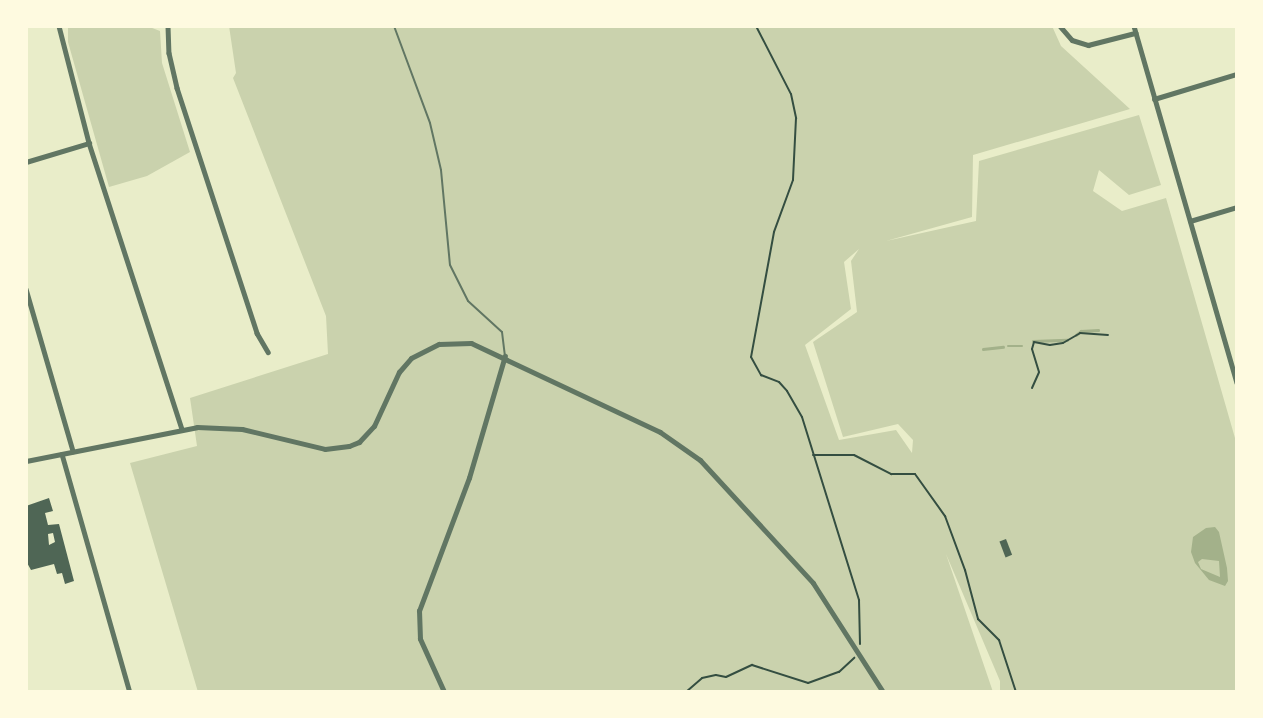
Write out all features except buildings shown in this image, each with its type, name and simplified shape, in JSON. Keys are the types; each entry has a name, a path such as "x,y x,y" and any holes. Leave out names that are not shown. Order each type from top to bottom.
{"street":[{"path":"59,26 89,143 182,429"},
{"path":"168,26 169,53 177,88 257,333 268,352"},
{"path":"1060,26 1072,40 1088,45 1135,33"},
{"path":"1134,26 1237,382"},
{"path":"1154,99 1237,74"},
{"path":"26,162 89,143"},
{"path":"1190,221 1237,207"},
{"path":"26,289 73,451"},
{"path":"26,461 182,429 227,427 314,448 337,449 349,446 368,434 399,372 424,350 455,341 471,343 505,356 660,432 700,460 813,583 883,692"},
{"path":"444,692 420,639 419,611 468,478 505,356"},
{"path":"62,454 131,692"}],"lane":[{"path":"394,26 430,123 441,170 450,265 468,302 502,331 505,356"}],"path":[{"path":"686,692 702,678 716,675 726,677 752,665 808,683 839,672 857,653 861,635 859,600 846,550 802,417 787,391 779,382 761,375 751,357 774,232 793,180 796,118 783,75 756,26"},
{"path":"1032,388 1039,372 1032,349 1034,342 1050,345 1069,342 1080,333 1108,335"},
{"path":"813,455 854,455 891,474 915,474 945,516 963,562 978,619 999,640 1016,692"}],"shaded area":[{"path":"68,26 147,26 160,31 162,63 190,152 147,176 109,187 68,42"},
{"path":"229,26 1052,26 1061,46 1130,109 973,155 972,217 886,241 976,221 979,161 1139,115 1161,185 1129,195 1099,170 1093,191 1122,211 1166,198 1237,445 1237,692 1000,692 1000,681 946,554 993,692 198,692 130,463 197,446 190,398 328,354 326,316 233,78 236,73","holes":["859,249 851,261 857,312 813,342 843,437 898,424 913,440 912,453 896,430 839,440 805,345 851,309 844,262"]},
{"path":"1215,527 1219,532 1227,568 1228,581 1225,586 1209,580 1195,563 1191,552 1193,537 1206,528","holes":["1202,559 1219,561 1220,577 1201,569 1198,562"]}],"waterway":[{"path":"1076,335 1081,331 1098,330"},
{"path":"1033,341 1067,340"},
{"path":"1008,346 1022,346"},
{"path":"983,349 1003,347"}]}
